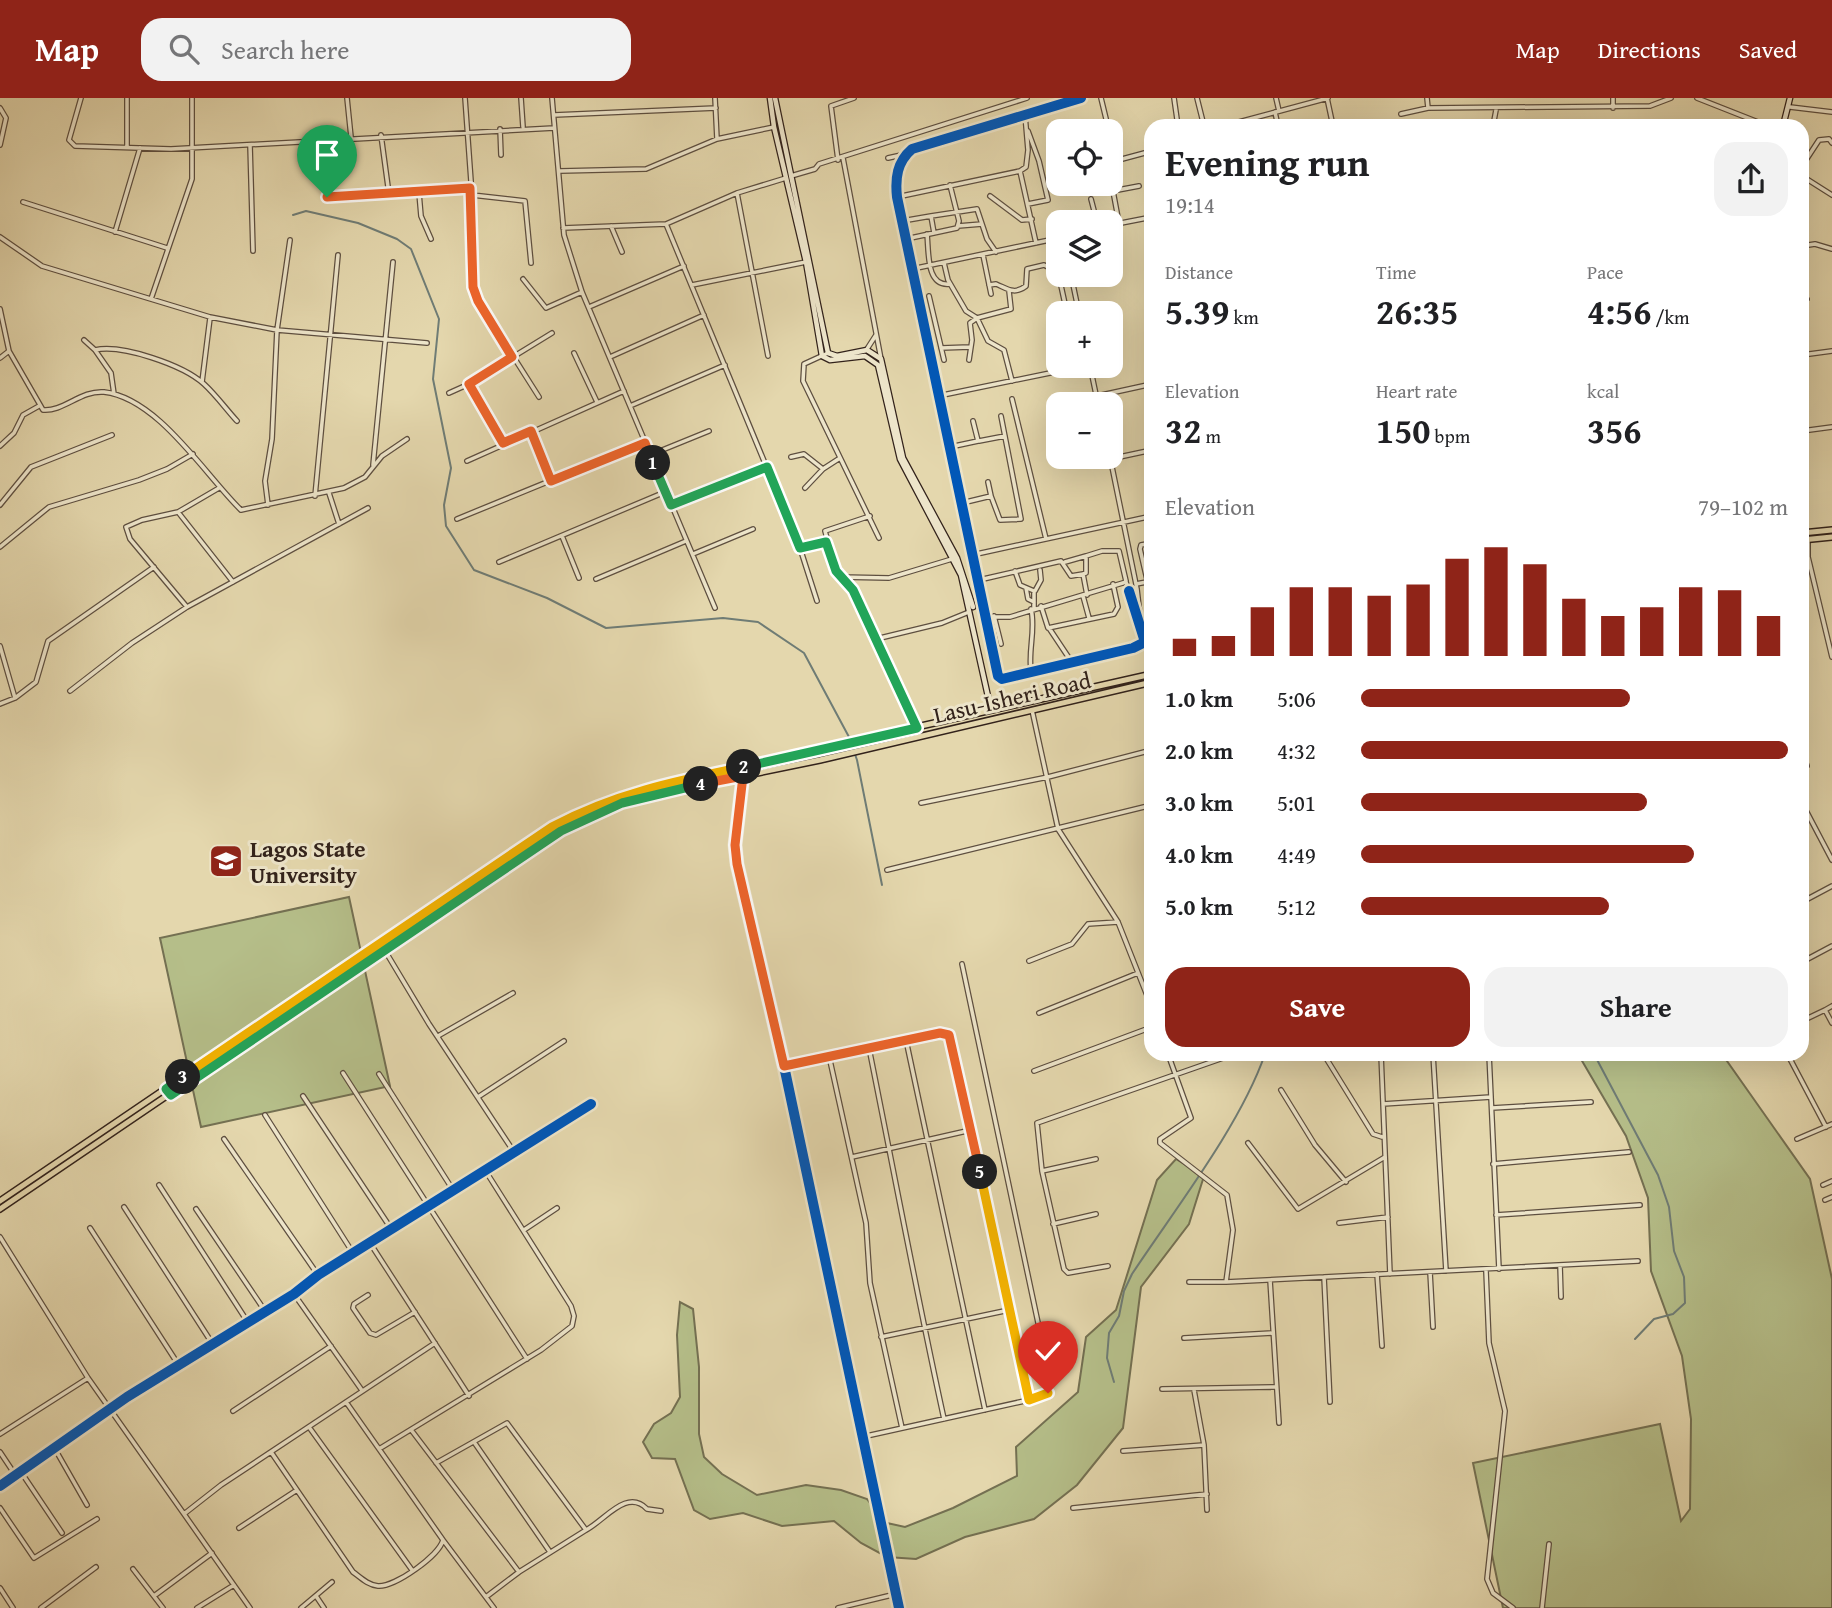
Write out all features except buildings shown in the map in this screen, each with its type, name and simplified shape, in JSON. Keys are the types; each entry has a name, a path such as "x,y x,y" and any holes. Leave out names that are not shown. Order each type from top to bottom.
{"main road":[{"path":"1809,532 1832,530"},
{"path":"1809,540 1832,537"},
{"name":"Lasu-Isheri Road","path":"0,1201 570,818 638,790 1144,676"},
{"name":"Lasu-Isheri Road","path":"0,1209 537,845 605,809 641,797 1144,684"},
{"path":"166,1089 171,1095"}],"street":[{"path":"81,98 70,132 70,144 140,148 250,145 381,135 554,128"},
{"path":"127,98 127,146"},
{"path":"151,299 192,179 192,98"},
{"path":"347,98 351,137"},
{"path":"465,98 472,195 473,287 478,301 539,397"},
{"path":"521,98 523,128"},
{"path":"552,98 563,228 582,292 715,608"},
{"path":"715,98 718,139"},
{"path":"770,98 774,127 811,261 828,353"},
{"path":"775,98 822,356"},
{"path":"831,98 840,159 903,458 957,558 969,590 993,710"},
{"path":"831,106 854,98"},
{"path":"563,228 666,224 737,193 1027,98"},
{"path":"888,158 1081,98"},
{"path":"1101,98 1106,119"},
{"path":"1174,98 1177,119"},
{"path":"1197,98 1202,119"},
{"path":"1276,98 1278,119"},
{"path":"1249,119 1327,98 1332,119"},
{"path":"1427,98 1428,108"},
{"path":"1613,98 1613,108"},
{"path":"1401,114 1428,108 1496,110 1650,106 1671,98"},
{"path":"1697,98 1750,119"},
{"path":"1786,119 1790,98"},
{"path":"1790,107 1832,111"},
{"path":"0,108 6,118 0,145"},
{"path":"554,116 716,108"},
{"path":"1494,119 1496,110"},
{"path":"897,197 1020,172 1027,163 1025,115"},
{"path":"560,171 646,169 718,139 774,127"},
{"path":"1026,127 1040,161 1048,200 1028,204"},
{"path":"500,130 501,155"},
{"path":"381,135 389,194"},
{"path":"1809,155 1819,140 1829,139 1832,143"},
{"path":"250,145 253,251"},
{"path":"115,232 140,148"},
{"path":"1123,159 1144,153"},
{"path":"906,154 895,178 897,197 1000,678 1144,645"},
{"path":"1020,172 1037,243"},
{"path":"1809,180 1832,195"},
{"path":"950,185 958,226"},
{"path":"1123,189 1139,186"},
{"path":"327,197 470,188"},
{"path":"419,193 421,216 431,239"},
{"path":"737,193 768,356"},
{"path":"472,195 525,201 531,263"},
{"path":"990,196 1022,220 1032,219"},
{"path":"1091,200 1094,210"},
{"path":"23,202 167,248"},
{"path":"902,221 956,210 977,209 996,252"},
{"path":"931,216 934,233"},
{"path":"1123,222 1144,218"},
{"path":"666,224 800,548 817,601"},
{"path":"906,239 958,226 982,224"},
{"path":"611,226 622,252"},
{"path":"928,234 930,265 935,282 941,285 951,284"},
{"path":"0,237 42,266 210,317 277,330 428,343"},
{"path":"268,505 264,487 272,439 277,330 289,240"},
{"path":"912,269 1046,241"},
{"path":"1809,245 1832,248"},
{"path":"315,496 338,255"},
{"path":"983,255 991,294"},
{"path":"373,465 393,262"},
{"path":"692,285 806,262"},
{"path":"944,263 951,284 966,311 977,318 988,341 1004,350 1012,381"},
{"path":"989,285 996,284 1009,291 1024,288 1025,271 1034,265 1046,265"},
{"path":"589,307 684,267"},
{"path":"523,279 546,307 582,292"},
{"path":"969,360 970,325 977,318 1011,309 1009,291"},
{"path":"929,296 944,360"},
{"path":"0,309 9,351 39,406 48,411 91,393 114,394 145,411 193,454 219,488 241,510 329,493 355,483 373,465 407,439"},
{"path":"610,357 704,315"},
{"path":"202,382 210,317"},
{"path":"925,334 937,331"},
{"path":"449,393 469,384 552,333"},
{"path":"866,350 876,333"},
{"path":"84,340 95,350 111,373 114,394"},
{"path":"941,348 971,347"},
{"path":"95,350 107,348 132,352 157,360 202,382 237,421"},
{"path":"878,538 870,516 803,381 804,364 828,353 837,356 866,350 881,359"},
{"path":"0,358 9,351"},
{"path":"1809,354 1832,351"},
{"path":"575,353 597,402"},
{"path":"822,356 830,360 865,356 878,365 900,459 954,559 971,611 993,710"},
{"path":"630,406 725,365"},
{"path":"939,396 1046,374"},
{"path":"469,384 503,443"},
{"path":"1115,392 1144,386"},
{"path":"467,461 624,391"},
{"path":"1012,399 1046,539"},
{"path":"0,446 14,433 23,415 39,406"},
{"path":"988,482 1000,520 1021,519 1001,416"},
{"path":"973,421 978,441"},
{"path":"1809,430 1832,427"},
{"path":"531,431 551,481"},
{"path":"650,455 709,431"},
{"path":"0,505 31,467 112,435"},
{"path":"950,447 1005,436"},
{"path":"457,519 645,443"},
{"path":"1123,456 1144,452"},
{"path":"0,547 49,508 139,480 193,454"},
{"path":"791,457 804,454 823,469"},
{"path":"806,488 823,469 840,458"},
{"path":"671,505 767,467"},
{"path":"1112,469 1144,630"},
{"path":"187,607 130,539 126,527 178,512 219,488"},
{"path":"499,562 665,492"},
{"path":"329,493 340,524"},
{"path":"962,503 991,496"},
{"path":"70,691 132,643 187,607 368,508"},
{"path":"178,512 233,582"},
{"path":"870,516 824,530 826,542 840,577 853,590 917,728"},
{"path":"972,555 1144,518"},
{"path":"693,554 753,529"},
{"path":"562,536 579,578"},
{"path":"596,579 687,541"},
{"path":"800,548 826,542"},
{"path":"1144,544 1140,549 1144,562"},
{"path":"979,580 1102,551 1119,551 1144,639"},
{"path":"1086,556 1086,573 1083,575 1089,618"},
{"path":"840,577 889,578 954,559"},
{"path":"1809,561 1832,657"},
{"path":"1063,562 1071,576 1083,575"},
{"path":"0,704 15,698 36,682 48,641 154,567"},
{"path":"1031,671 1028,651 1034,619 1034,591 1041,582 1040,570"},
{"path":"1015,571 1020,585 1034,591"},
{"path":"987,617 1010,617 1126,582"},
{"path":"1129,591 1144,583"},
{"path":"1049,628 1114,614 1118,607 1113,584"},
{"path":"1026,588 1028,599 1034,602"},
{"path":"1041,606 1045,626 1071,662"},
{"path":"876,639 942,623 971,611"},
{"path":"994,616 1001,644"},
{"path":"1134,647 1144,642"},
{"path":"0,646 15,698"},
{"path":"1032,710 1058,830 1118,922 1144,986"},
{"path":"921,803 1048,777 1144,752"},
{"path":"743,776 735,845 737,864 784,1066 899,1608"},
{"path":"887,870 933,856 1058,830 1144,807"},
{"path":"1809,816 1832,860"},
{"path":"1809,898 1832,886"},
{"path":"1029,961 1072,944 1088,924 1118,922"},
{"path":"1809,958 1832,946"},
{"path":"384,949 514,1152"},
{"path":"862,1437 1029,1400 1048,1393 1051,1384 962,964"},
{"path":"1039,1013 1139,972"},
{"path":"438,1036 513,993"},
{"path":"1809,1018 1832,1006"},
{"path":"1825,1010 1832,1023"},
{"path":"1034,1071 1144,1030"},
{"path":"784,1066 940,1033 949,1035 1029,1400"},
{"path":"906,1040 985,1410"},
{"path":"478,1097 564,1041"},
{"path":"869,1048 944,1419"},
{"path":"830,1056 866,1223 868,1271 902,1429"},
{"path":"1171,1061 1191,1118 1160,1139 1160,1143 1227,1195 1233,1230 1226,1282"},
{"path":"1108,1266 1079,1273 1066,1272 1053,1224 1036,1128 1041,1120 1215,1061"},
{"path":"1328,1061 1373,1134 1383,1137"},
{"path":"1381,1061 1390,1273"},
{"path":"1434,1061 1446,1271"},
{"path":"1489,1061 1499,1269"},
{"path":"1791,1061 1825,1127"},
{"path":"343,1073 527,1359"},
{"path":"379,1074 453,1190"},
{"path":"1281,1090 1315,1145 1346,1182"},
{"path":"303,1096 392,1230"},
{"path":"1383,1104 1491,1097"},
{"path":"1491,1108 1591,1102"},
{"path":"0,1486 178,1364 294,1294 353,1252 370,1244 591,1104"},
{"path":"265,1115 353,1252"},
{"path":"1797,1139 1832,1124"},
{"path":"852,1157 971,1130"},
{"path":"224,1139 318,1275"},
{"path":"1248,1143 1298,1209 1385,1157"},
{"path":"1493,1164 1629,1152"},
{"path":"1042,1171 1096,1159"},
{"path":"379,1449 469,1396 572,1326 574,1316 485,1170"},
{"path":"1823,1185 1832,1181"},
{"path":"159,1185 247,1321"},
{"path":"1825,1200 1832,1197"},
{"path":"1496,1215 1640,1205"},
{"path":"124,1207 212,1343"},
{"path":"524,1230 557,1208"},
{"path":"196,1209 265,1311"},
{"path":"1053,1224 1096,1214"},
{"path":"1339,1223 1388,1217"},
{"path":"90,1228 178,1364"},
{"path":"0,1237 88,1378 250,1608"},
{"path":"370,1244 469,1396"},
{"path":"1189,1282 1486,1271 1638,1261"},
{"path":"1560,1265 1562,1297"},
{"path":"1486,1271 1489,1343 1505,1411 1487,1579 1493,1593 1513,1608"},
{"path":"1430,1272 1433,1327"},
{"path":"1377,1274 1382,1346"},
{"path":"1324,1277 1330,1402"},
{"path":"1270,1280 1279,1423"},
{"path":"294,1294 362,1390"},
{"path":"368,1294 354,1304 353,1308 370,1333 376,1335 415,1312"},
{"path":"881,1337 1009,1310"},
{"path":"1184,1338 1273,1333"},
{"path":"184,1514 309,1426 435,1343"},
{"path":"233,1411 331,1346"},
{"path":"0,1434 88,1378"},
{"path":"1162,1389 1276,1387"},
{"path":"1194,1390 1203,1445 1207,1510"},
{"path":"346,1402 494,1608"},
{"path":"436,1463 508,1423 586,1530"},
{"path":"309,1426 412,1570"},
{"path":"412,1431 519,1572"},
{"path":"474,1442 550,1552"},
{"path":"1123,1451 1203,1445"},
{"path":"55,1449 87,1505"},
{"path":"0,1452 16,1476"},
{"path":"271,1452 354,1572 366,1582 388,1585 441,1549 443,1540"},
{"path":"21,1472 62,1533"},
{"path":"239,1528 297,1490"},
{"path":"1073,1508 1207,1494"},
{"path":"486,1597 519,1572 604,1520 618,1506 632,1500 640,1502 647,1509 662,1511"},
{"path":"0,1508 34,1558 97,1519"},
{"path":"1542,1608 1549,1545"},
{"path":"154,1596 212,1553"},
{"path":"41,1608 96,1567"},
{"path":"134,1569 163,1608"},
{"path":"301,1608 332,1582"},
{"path":"197,1608 234,1585"},
{"path":"0,1588 13,1608"},
{"path":"838,1608 896,1594"},
{"path":"316,1595 324,1608"}],"green space":[{"path":"349,897 390,1086 201,1127 160,938"},
{"path":"1582,1061 1727,1061 1810,1179 1832,1279 1832,1608 1503,1608 1473,1463 1660,1424 1681,1521 1690,1509 1691,1419 1682,1356 1651,1271 1648,1198 1626,1136"},
{"path":"1176,1159 1204,1176 1189,1224 1141,1287 1123,1428 1077,1485 1034,1519 965,1537 916,1559 887,1557 861,1543 834,1521 782,1526 743,1513 710,1519 694,1510 675,1459 652,1458 643,1442 654,1424 671,1413 680,1397 677,1335 680,1302 693,1309 699,1367 699,1434 704,1457 722,1474 757,1495 806,1485 841,1490 867,1499 887,1523 905,1527 953,1508 1017,1476 1016,1447 1078,1392 1086,1337 1116,1310 1157,1180"}],"waterway":[{"path":"293,215 306,211 358,223 397,239 411,249 439,319 433,379 451,468 444,505 446,526 474,570 547,598 606,628 723,618 758,622 804,653 849,737 857,760 882,885"},
{"path":"1114,1382 1107,1358 1109,1333 1119,1316 1124,1291 1132,1274 1240,1110 1262,1061"},
{"path":"1598,1061 1658,1175 1669,1207 1674,1251 1684,1277 1685,1303 1673,1314 1654,1319 1635,1339"}],"cycle path":[{"path":"1081,98 912,149 903,159 898,171 897,197 998,676 1002,679 1133,648 1144,642"},
{"path":"1129,591 1144,639"},
{"path":"743,776 735,845 737,864 784,1066 899,1608"},
{"path":"0,1486 127,1397 591,1104"}],"place":[{"name":"Lagos State University","path":"226,861"}],"route":[{"path":"327,197 470,188 473,287 478,301 512,357 469,384 503,443 531,431 551,481 645,443 671,505 767,467 800,548 826,542 836,571 853,590 917,728 638,790 590,808 552,827 166,1089 171,1095 526,852 561,831 605,809 641,797 743,776 735,845 737,864 784,1066 788,1063 940,1033 951,1037 1029,1400 1048,1393"}]}
